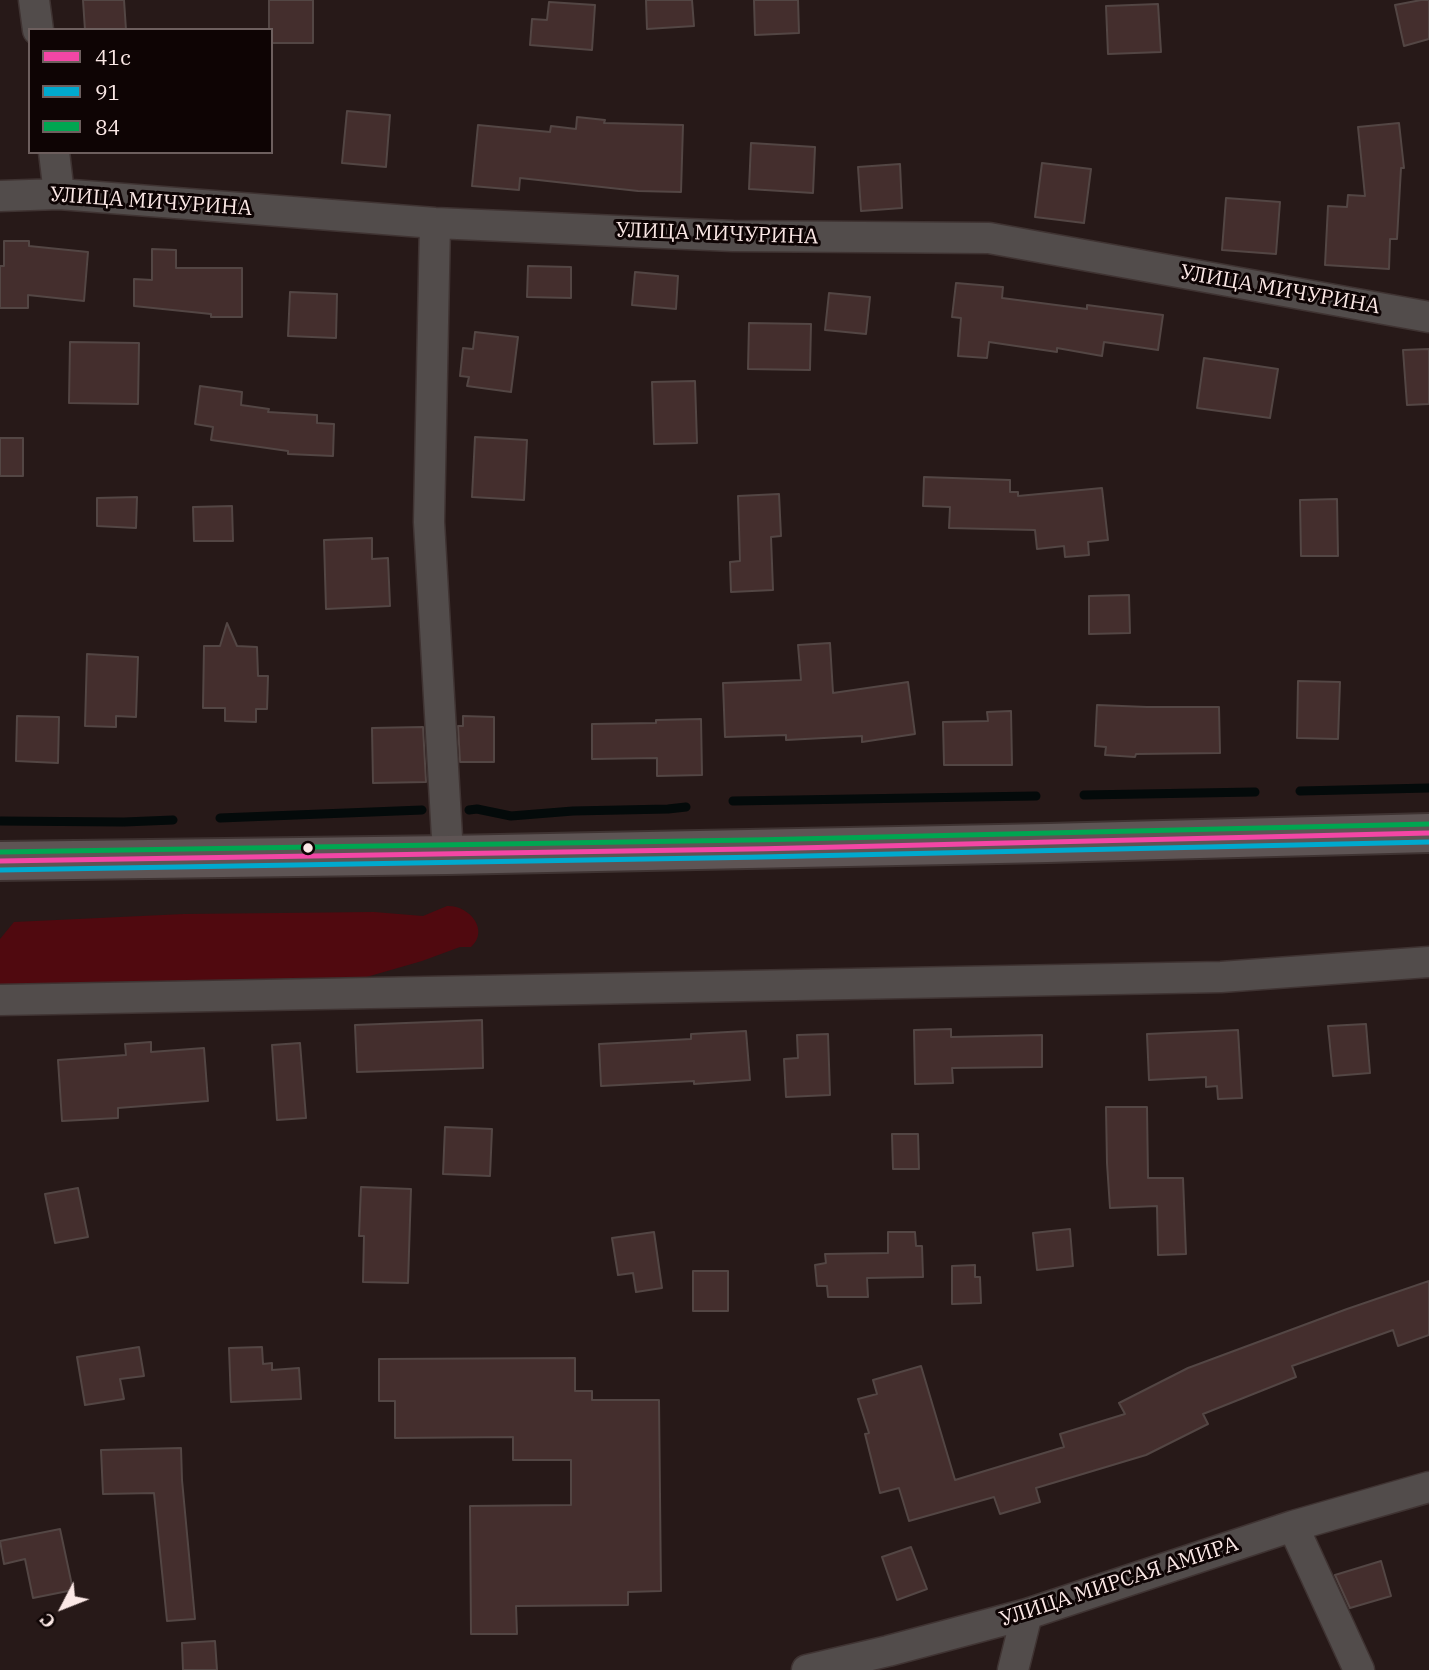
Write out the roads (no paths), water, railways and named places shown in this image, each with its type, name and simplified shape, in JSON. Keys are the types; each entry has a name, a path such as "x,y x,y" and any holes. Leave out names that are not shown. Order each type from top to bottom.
{"main road":[{"path":"0,861 448,855 1429,833"}],"street":[{"path":"34,0 38,28"},
{"path":"54,154 60,194"},
{"name":"УЛИЦА МИЧУРИНА","path":"0,196 60,194 435,223 733,236 989,239 1429,317"},
{"path":"435,223 429,522 448,855"},
{"path":"0,1000 1222,977 1429,962"},
{"name":"УЛИЦА МИРСАЯ АМИРА","path":"807,1670 1027,1614 1293,1526 1429,1488"},
{"path":"1293,1526 1359,1670"},
{"path":"1013,1670 1027,1614"}],"waterway":[{"path":"1300,791 1429,788"},
{"path":"1084,795 1255,792"},
{"path":"733,801 1036,796"},
{"path":"469,810 477,809 511,816 686,807"},
{"path":"220,818 422,810"},
{"path":"0,821 173,820"}]}
